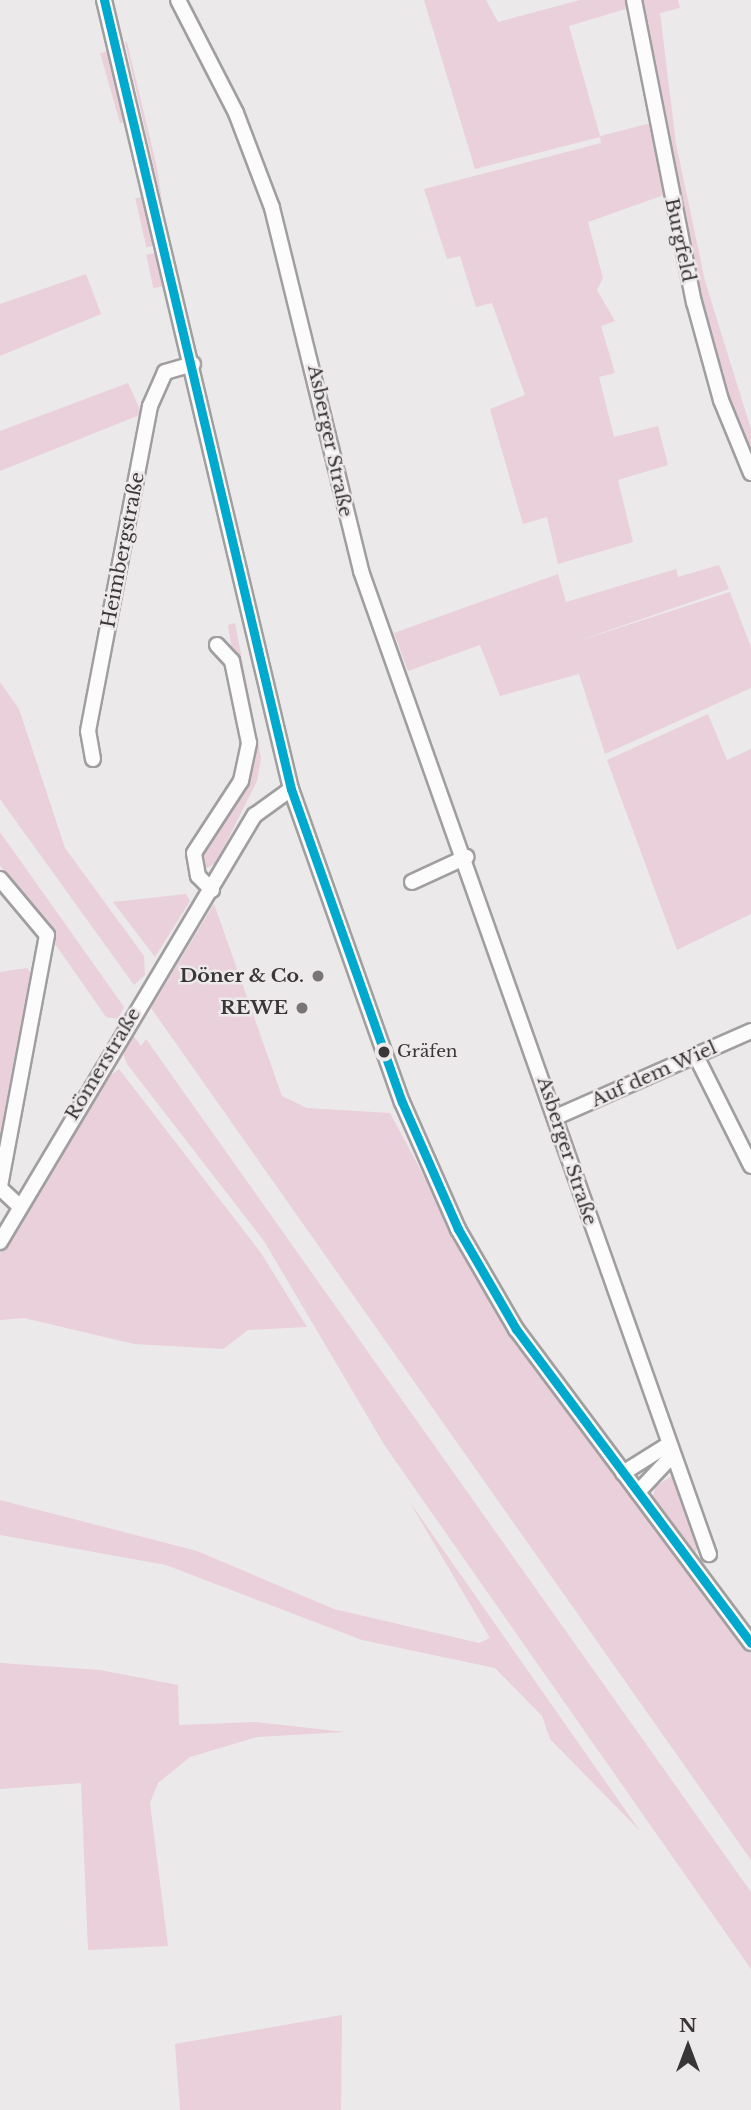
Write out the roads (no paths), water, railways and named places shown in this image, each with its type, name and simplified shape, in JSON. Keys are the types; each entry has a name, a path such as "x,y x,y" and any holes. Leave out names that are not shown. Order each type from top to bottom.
{"street":[{"path":"104,0 193,364 291,789 402,1102 458,1229 516,1329 751,1643"},
{"name":"Asberger Straße","path":"178,0 193,26 272,208 361,570 466,857 668,1452 709,1554"},
{"name":"Burgfeld","path":"634,0 694,302 721,400 751,473"},
{"name":"Heimbergstraße","path":"93,759 88,731 150,406 165,372 193,364"},
{"path":"212,890 198,876 194,853 241,781 249,743 232,661 217,645"},
{"name":"Römerstraße","path":"0,1242 18,1205 255,816 291,789"},
{"path":"412,882 466,857"},
{"path":"0,879 47,935 0,1186 18,1205"},
{"name":"Auf dem Wiel","path":"556,1117 751,1031"},
{"path":"696,1056 751,1166"},
{"path":"623,1473 668,1452"},
{"path":"638,1492 668,1452"}],"place":[{"name":"Döner & Co.","path":"318,976"},
{"name":"REWE","path":"302,1008"},
{"name":"Gräfen","path":"384,1052"}]}
